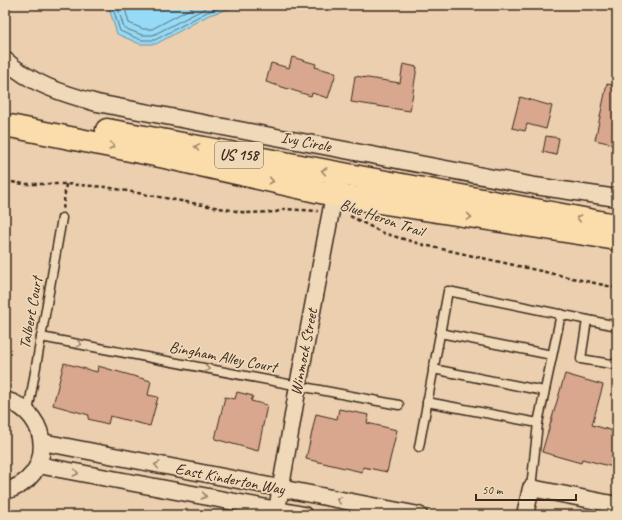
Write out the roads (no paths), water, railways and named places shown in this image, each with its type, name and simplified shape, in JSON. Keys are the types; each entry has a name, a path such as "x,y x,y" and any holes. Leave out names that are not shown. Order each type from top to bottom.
{"main road":[{"name":"US 158","path":"5,114 110,130 617,225"},
{"name":"US 158","path":"5,125 142,152 332,204 617,239"}],"street":[{"name":"Ivy Circle","path":"5,60 14,69 44,86 97,103 535,186 617,198"},
{"path":"332,204 336,188 343,186 450,203 473,198"},
{"name":"Winmock Street","path":"277,510 298,386 332,204"},
{"path":"5,400 14,403 28,412 38,426 42,442 38,465 28,479 22,484 5,491"},
{"name":"East Kinderton Way","path":"42,442 419,515"},
{"name":"East Kinderton Way","path":"38,465 304,515"},
{"path":"525,515 531,488 617,505"}],"lane":[{"name":"Talbert Court","path":"28,412 62,218"},
{"path":"419,447 448,291 617,326"},
{"path":"531,488 538,423 561,314"},
{"path":"587,320 581,359 617,366"},
{"path":"440,333 552,355"},
{"name":"Bingham Alley Court","path":"41,337 399,405"},
{"path":"433,369 544,391"},
{"path":"427,402 538,423"}],"water":[{"path":"108,5 242,5 209,15 156,44 140,44 117,34"}]}
